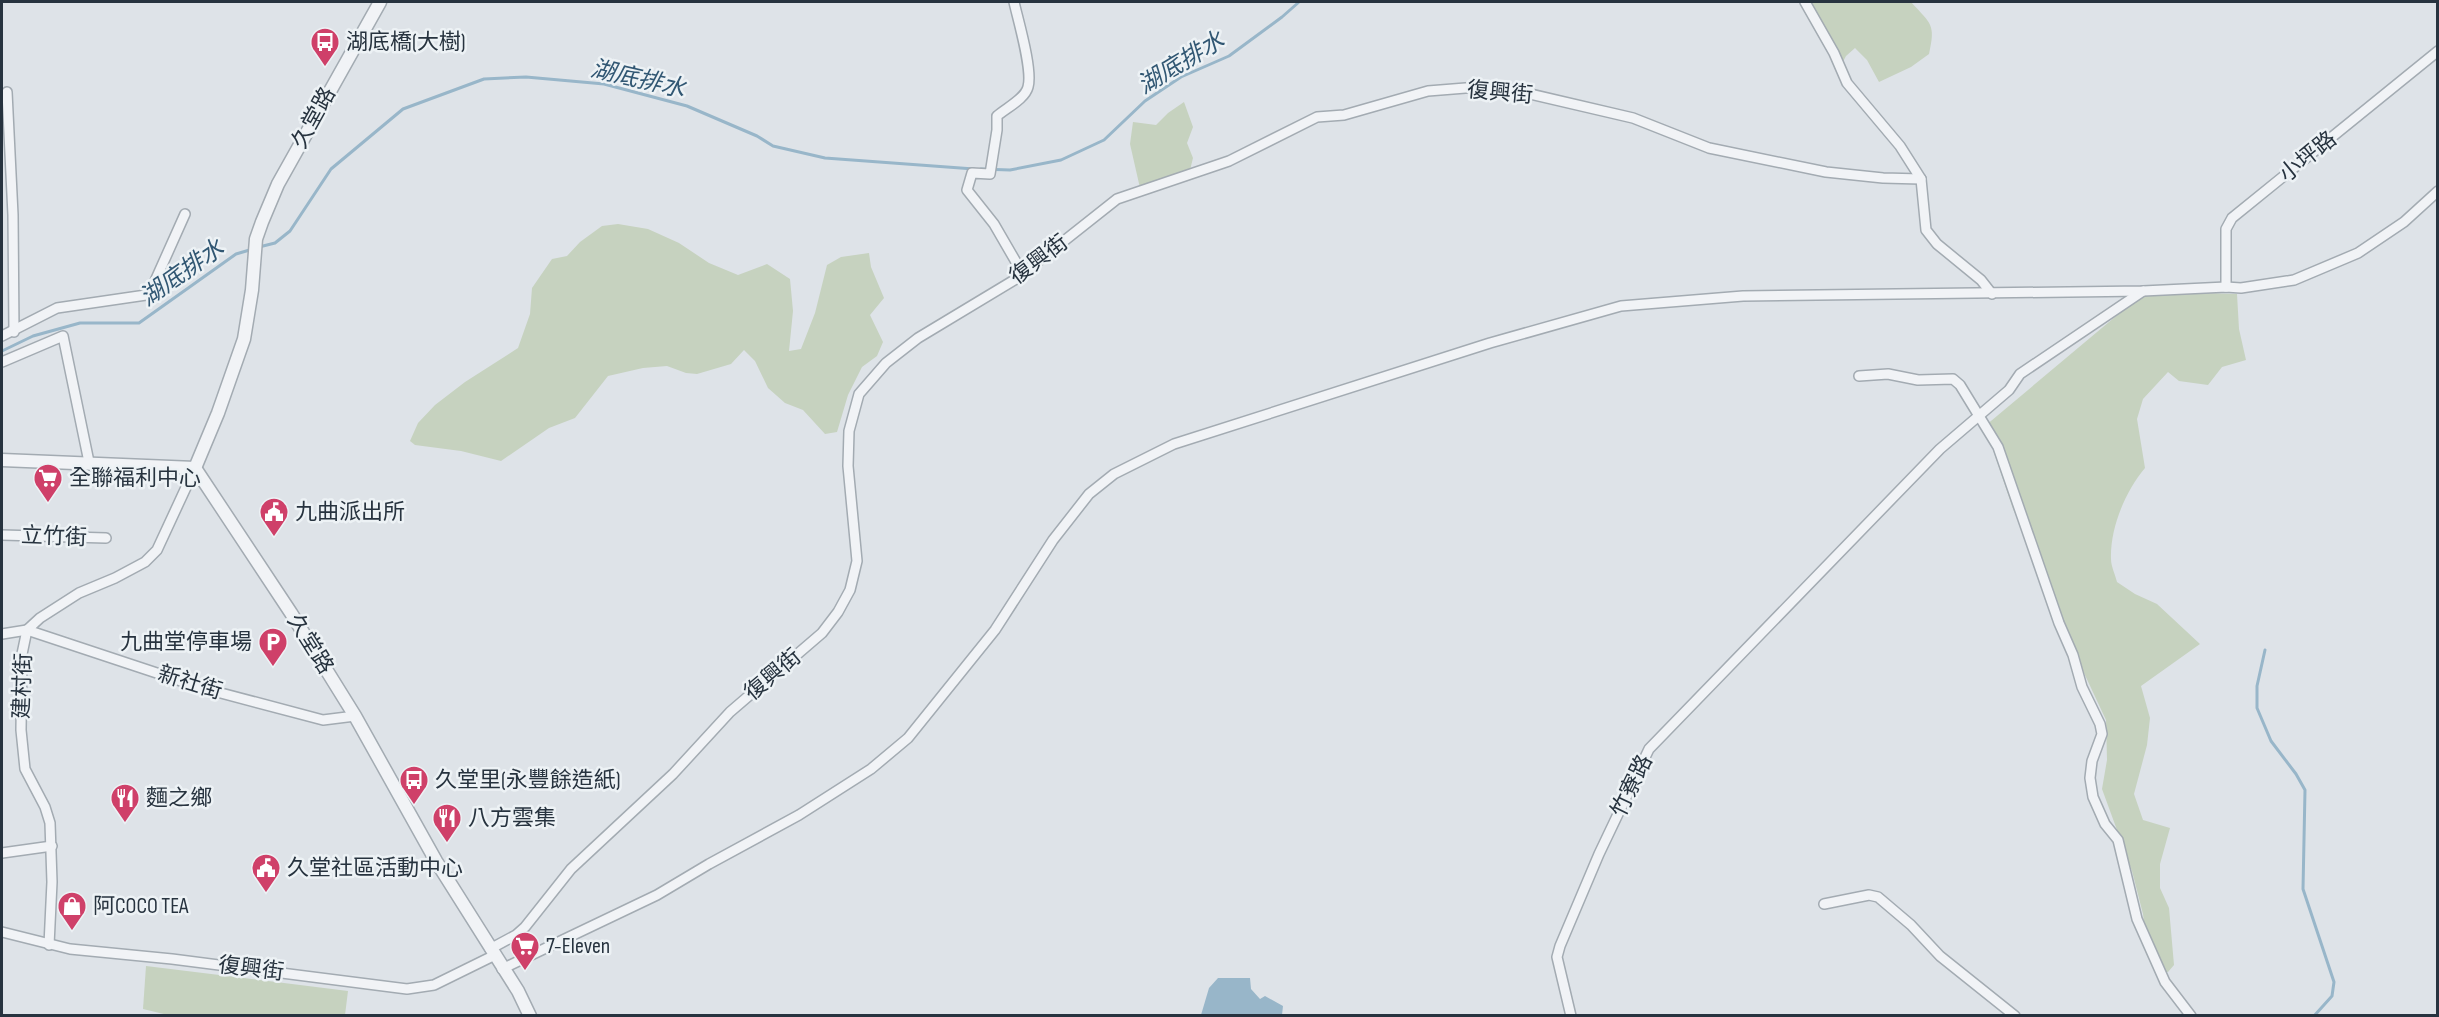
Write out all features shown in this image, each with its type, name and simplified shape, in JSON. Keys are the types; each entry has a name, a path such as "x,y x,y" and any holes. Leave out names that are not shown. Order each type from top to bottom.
{"street":[{"name":"久堂路","path":"380,2 278,184 256,239 256,256 244,339 218,413 195,468 356,716 436,861 518,991 528,1012"},
{"path":"1014,2 1029,72 1028,87 1021,97 997,116 990,174 972,173 967,190 994,224 1023,274"},
{"path":"1805,2 1834,53 1847,83 1900,146 1921,179 1926,230 1937,244 1981,280 1992,294"},
{"name":"小坪路","path":"2226,287 2226,229 2232,218 2438,51"},
{"name":"復興街","path":"2,932 34,938 49,945 407,989 434,985 493,952 525,927 571,869 674,774 730,712 822,633 850,590 857,561 848,466 849,431 859,393 886,363 918,338 1023,274 1117,199 1229,162 1317,117 1344,115 1428,91 1478,87 1509,89 1633,118 1709,148 1826,172 1921,179"},
{"path":"7,92 13,214 15,332"},
{"path":"502,969 657,895 708,864 799,815 871,769 908,738 988,639 1053,540 1089,494 1114,474 1174,444 1490,343 1621,306 1743,296 1857,293 1992,294 2241,288 2294,280 2358,253 2404,222 2438,191"},
{"path":"2,336 15,332 57,308 146,295 151,290 185,214"},
{"name":"竹寮路","path":"1571,1016 1557,957 1560,946 1599,854 1649,749 1940,449 2009,390 2019,374 2143,291"},
{"path":"2,362 63,336 89,462"},
{"path":"1859,376 1888,374 1918,380 1953,379 1960,385 1998,447 2073,655 2082,687 2100,724 2102,734 2092,761 2090,778 2096,806 2105,824 2118,840 2137,919 2160,972 2191,1016"},
{"path":"2,460 195,468"},
{"name":"建村街","path":"49,945 52,846 50,823 45,807 25,770 20,684 22,654 27,630 40,618 79,593 145,562 157,550 195,468"},
{"name":"立竹街","path":"2,535 106,538"},
{"path":"2,634 27,630"},
{"name":"新社街","path":"27,630 202,688 323,720 356,716"},
{"path":"2,853 52,846"},
{"path":"1824,904 1869,895 1878,897 1911,925 1940,957 2015,1016"}],"green space":[{"path":"1802,2 1911,2 1927,20 1932,30 1929,54 1911,67 1879,82 1867,60 1855,48 1846,56 1839,69"},
{"path":"1184,102 1193,127 1187,143 1193,158 1190,170 1140,188 1130,144 1133,122 1156,125"},
{"path":"618,224 648,229 679,243 709,263 738,275 767,264 790,279 793,311 789,351 801,349 815,313 827,265 841,257 869,253 871,267 884,298 870,315 883,342 877,356 862,367 848,395 837,432 825,434 803,410 785,403 768,388 755,361 744,350 731,364 697,374 686,373 667,366 643,368 608,376 575,418 549,428 501,461 461,451 415,445 410,441 418,423 435,405 465,382 518,348 530,314 532,288 552,259 567,256 580,242 602,226"},
{"path":"2146,291 2237,294 2239,329 2246,360 2222,367 2208,385 2179,381 2168,372 2143,399 2137,419 2145,468 2125,499 2116,523 2111,547 2111,562 2117,582 2135,594 2157,604 2200,644 2141,686 2150,718 2147,745 2134,794 2143,820 2170,828 2160,864 2160,888 2169,908 2174,965 2168,972 2160,972 2147,947 2143,914 2132,871 2102,789 2107,760 2106,720 2077,658 2057,602 2013,509 1985,426"},
{"path":"146,966 348,991 345,1015 172,1016 143,1009"}],"water":[{"path":"1218,978 1250,978 1251,989 1260,999 1265,996 1283,1006 1282,1015 1201,1015 1209,988"}],"waterway":[{"name":"湖底排水","path":"981,169 1010,170 1061,160 1104,140 1145,101 1181,77 1229,56 1299,2"},
{"name":"湖底排水","path":"259,247 275,243 290,231 331,169 403,109 484,79 526,77 604,84 687,106 757,136 773,146 825,158 974,169"},
{"name":"湖底排水","path":"2,351 33,336 80,323 139,323 236,254 253,249"},
{"path":"2265,650 2257,686 2257,708 2271,741 2305,790 2303,889 2334,982 2332,996 2314,1016"}],"place":[{"name":"湖底橋(大樹)","path":"325,68"},
{"name":"全聯福利中心","path":"48,504"},
{"name":"九曲派出所","path":"274,538"},
{"name":"九曲堂停車場","path":"273,668"},
{"name":"久堂里(永豐餘造紙)","path":"414,806"},
{"name":"麵之鄉","path":"125,824"},
{"name":"八方雲集","path":"447,844"},
{"name":"久堂社區活動中心","path":"266,894"},
{"name":"阿COCO TEA","path":"72,932"},
{"name":"7-Eleven","path":"525,972"}]}
